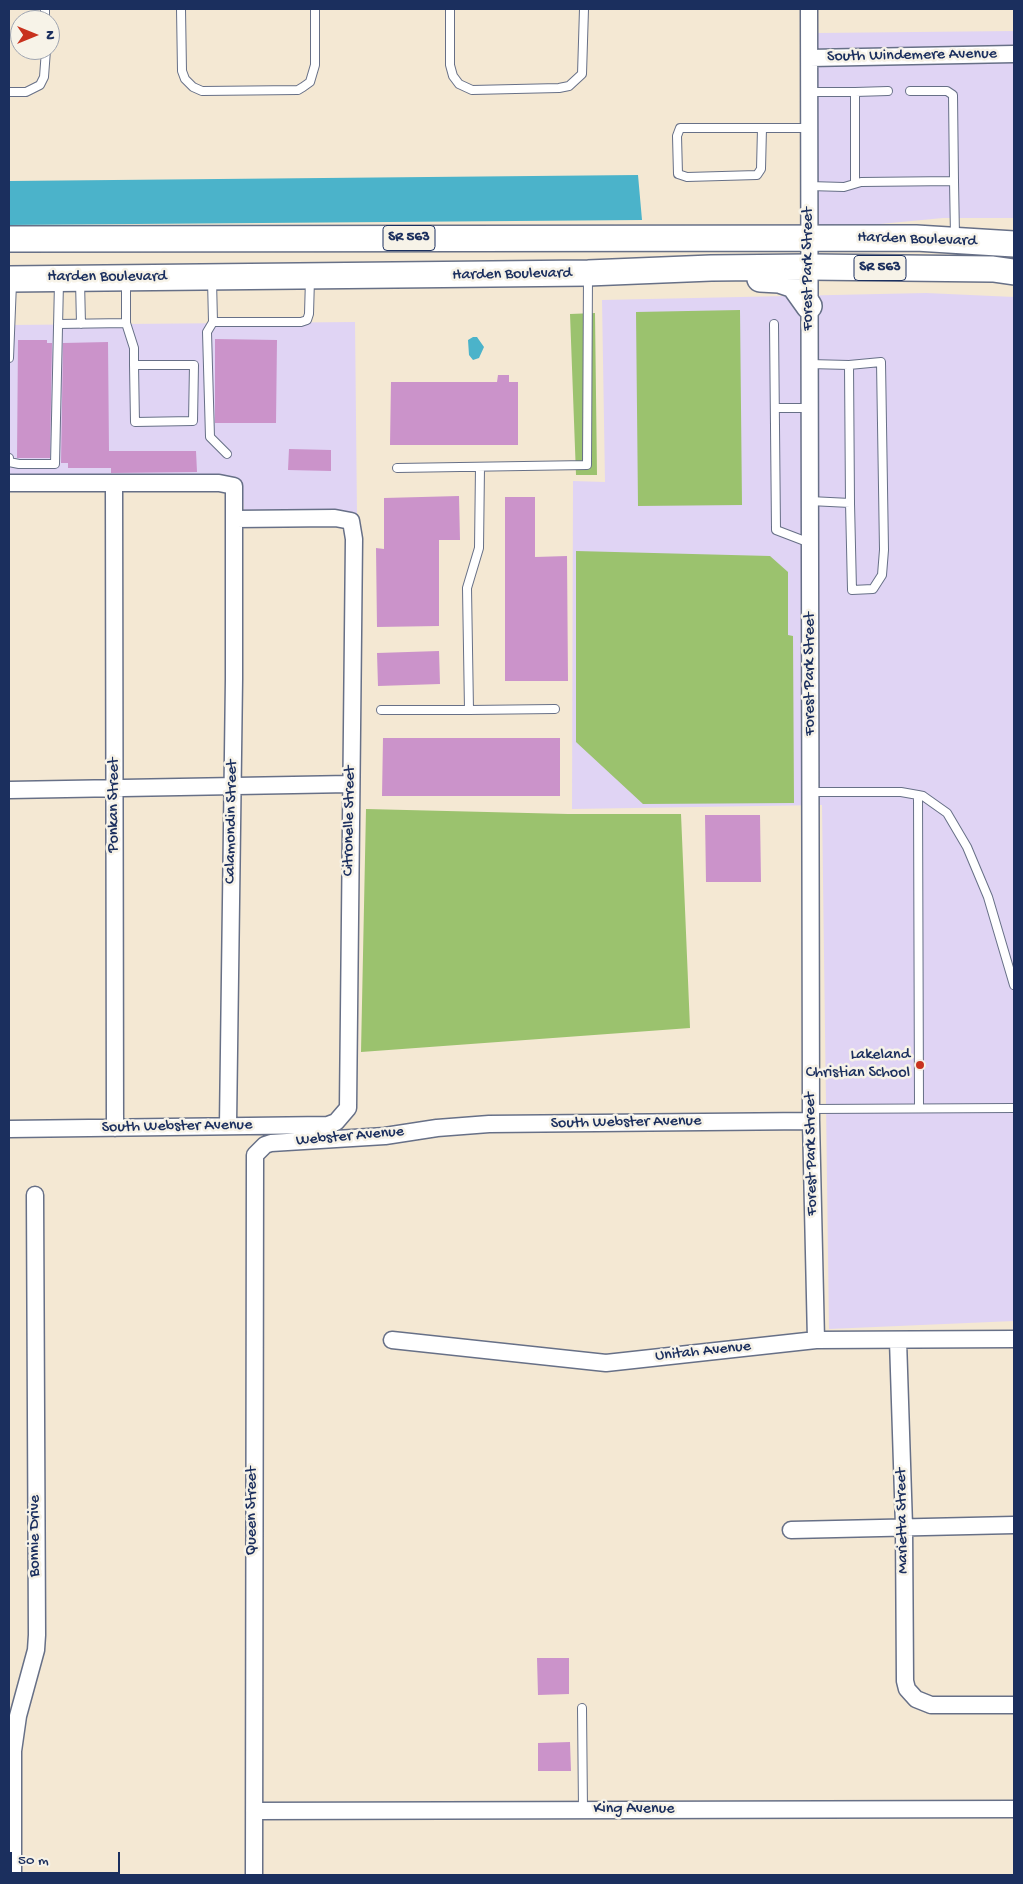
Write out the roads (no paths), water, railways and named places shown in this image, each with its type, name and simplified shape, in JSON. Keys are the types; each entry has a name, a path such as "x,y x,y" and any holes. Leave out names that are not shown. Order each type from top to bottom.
{"main road":[{"name":"Harden Boulevard","path":"9,239 809,238 955,240 1014,244"},
{"name":"Harden Boulevard","path":"10,279 588,274 711,268 809,267 993,269 1014,272"},
{"path":"711,268 749,279 779,280 794,285 809,306"}],"street":[{"name":"Forest Park Street","path":"809,9 811,1115 816,1340"},
{"name":"South Windemere Avenue","path":"810,58 1014,54"},
{"path":"9,483 114,483"},
{"name":"Calamondin Street","path":"114,483 219,483 234,486 228,1125"},
{"name":"Ponkan Street","path":"114,483 115,1128"},
{"name":"Citronelle Street","path":"235,519 335,518 351,520 352,523 354,539 350,784 349,1099 343,1116"},
{"path":"9,790 350,784"},
{"name":"South Webster Avenue","path":"442,1128 811,1115"},
{"name":"South Webster Avenue","path":"9,1129 328,1125 336,1122 343,1116"},
{"name":"Webster Avenue","path":"260,1149 271,1143 385,1136 442,1128"},
{"name":"Queen Street","path":"254,1875 253,1163 255,1155 260,1149"},
{"name":"Bonnie Drive","path":"13,1875 13,1751 18,1716 36,1650 37,1635 35,1194"},
{"name":"Unitah Avenue","path":"392,1340 606,1363 816,1340 1014,1339"},
{"name":"Marietta Street","path":"898,1340 904,1526 905,1681 907,1689 916,1699 931,1705 1014,1705"},
{"path":"791,1530 1014,1525"},
{"name":"King Avenue","path":"254,1811 1014,1809"}],"lane":[{"path":"181,9 182,71 185,79 193,87 202,91 298,90 310,82 315,65 315,9"},
{"path":"450,9 450,65 453,76 459,84 472,90 559,88 569,86 582,74 584,9"},
{"path":"9,92 26,92 40,85 44,77 45,60"},
{"path":"809,92 888,91"},
{"path":"910,91 947,91 953,95 955,240"},
{"path":"855,92 855,184"},
{"path":"762,128 760,168 757,176 687,177 678,174 677,136 680,128 762,128 809,128"},
{"path":"809,186 844,187 855,184 954,181"},
{"path":"397,468 588,465 588,274"},
{"path":"213,322 301,322 307,320 309,314 310,277"},
{"path":"70,278 81,324"},
{"path":"9,458 9,462 55,464 58,324 70,278"},
{"path":"126,278 126,323 134,348 134,365 135,422 193,421 194,366 134,365"},
{"path":"212,278 213,322 207,332 210,437 227,454"},
{"path":"9,358 10,279"},
{"path":"58,324 126,323"},
{"path":"774,324 776,530 810,543"},
{"path":"809,364 850,365 882,362 884,550 882,575 873,589 852,590 850,365"},
{"path":"775,408 810,408"},
{"path":"469,710 468,588 479,548 480,467"},
{"path":"810,501 850,503"},
{"path":"381,710 555,709"},
{"path":"811,792 892,792 918,795 923,796 947,813 966,847 988,897 1014,985"},
{"path":"918,795 919,1107"},
{"path":"811,1115 919,1107 1014,1108"},
{"path":"582,1708 583,1810"}],"water":[{"path":"638,175 642,220 9,225 9,181"},
{"path":"477,337 484,347 479,358 473,360 469,355 468,340"}],"place":[{"name":"Lakeland Christian School","path":"920,1065"}]}
